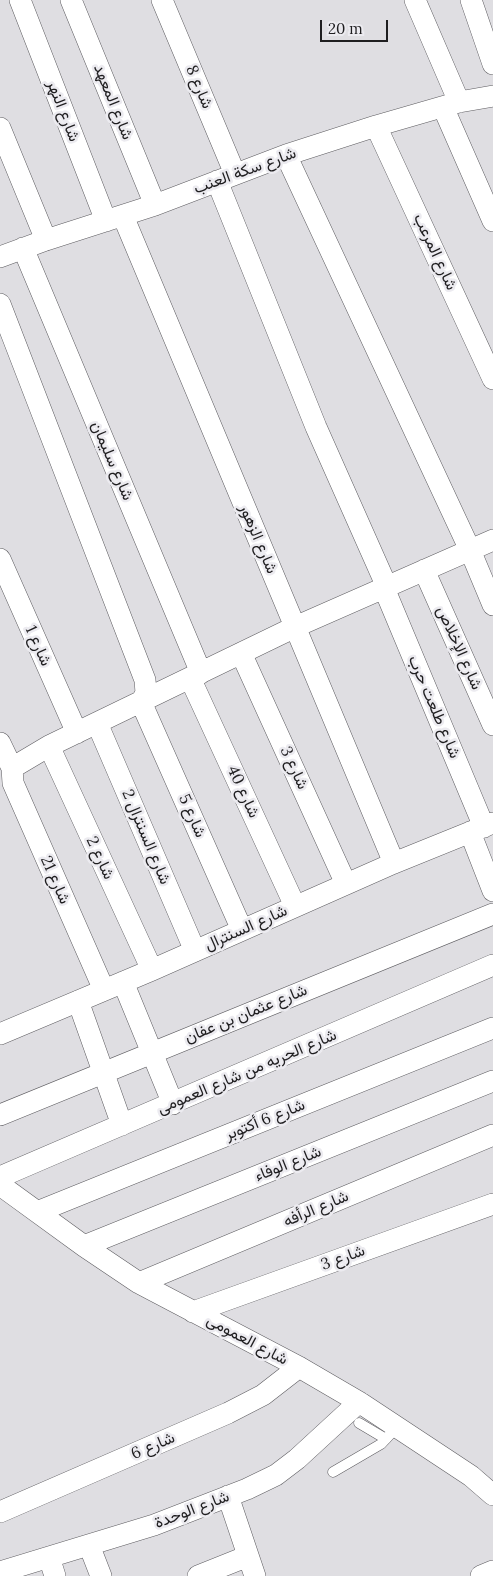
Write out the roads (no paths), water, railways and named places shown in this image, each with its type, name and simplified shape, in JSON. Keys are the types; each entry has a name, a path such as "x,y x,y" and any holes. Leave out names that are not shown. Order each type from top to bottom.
{"street":[{"name":"شارع النهر","path":"20,0 114,218"},
{"name":"شارع المعهد","path":"71,0 154,205"},
{"name":"شارع 8","path":"162,0 316,426 385,587"},
{"path":"415,0 493,221"},
{"path":"471,0 493,64"},
{"name":"شارع سكة العنب","path":"0,257 154,205 286,155 451,104 493,96"},
{"name":"شارع المرعب","path":"376,126 493,379"},
{"path":"0,128 46,240"},
{"path":"286,155 470,550 493,605"},
{"name":"شارع الزهور","path":"114,218 295,627 394,863"},
{"name":"شارع سليمان","path":"23,248 195,676"},
{"path":"0,304 146,680 146,693 141,702"},
{"path":"12,768 49,746 295,627 493,540"},
{"name":"شارع 1","path":"0,559 77,733"},
{"name":"شارع الإخلاص","path":"424,570 493,726"},
{"name":"شارع طلعت حرب","path":"385,587 482,827 493,891"},
{"name":"شارع 3","path":"241,653 346,884"},
{"name":"شارع 40","path":"195,676 296,906"},
{"name":"شارع 5","path":"141,702 242,930"},
{"name":"شارع السنترال 2","path":"97,723 195,951"},
{"name":"شارع 21","path":"0,743 12,768 13,783 113,986 151,1052 173,1104"},
{"name":"شارع 2","path":"49,746 152,970"},
{"name":"شارع السنترال","path":"1,1030 78,1002 394,863 482,827"},
{"name":"شارع عثمان بن عفان","path":"0,1115 493,914"},
{"name":"شارع الحريه من شارع العمومى","path":"0,1177 493,965"},
{"path":"78,1002 122,1125"},
{"name":"شارع 6 أكتوبر","path":"37,1212 493,1028"},
{"name":"شارع الوفاء","path":"84,1246 493,1081"},
{"name":"شارع الرأفه","path":"139,1283 493,1135"},
{"name":"شارع العمومى","path":"0,1185 139,1283 299,1367 360,1412 392,1433 471,1476 493,1495"},
{"name":"شارع 3","path":"193,1312 493,1204"},
{"name":"شارع 6","path":"0,1512 228,1413 263,1395 299,1367"},
{"name":"شارع الوحدة","path":"0,1572 52,1567 89,1545 154,1524 228,1496 276,1475 360,1412"},
{"path":"228,1496 255,1576"},
{"path":"89,1545 101,1576"},
{"path":"198,1576 248,1556"},
{"path":"480,1576 493,1571"}],"lane":[{"path":"333,1472 392,1433"}]}
